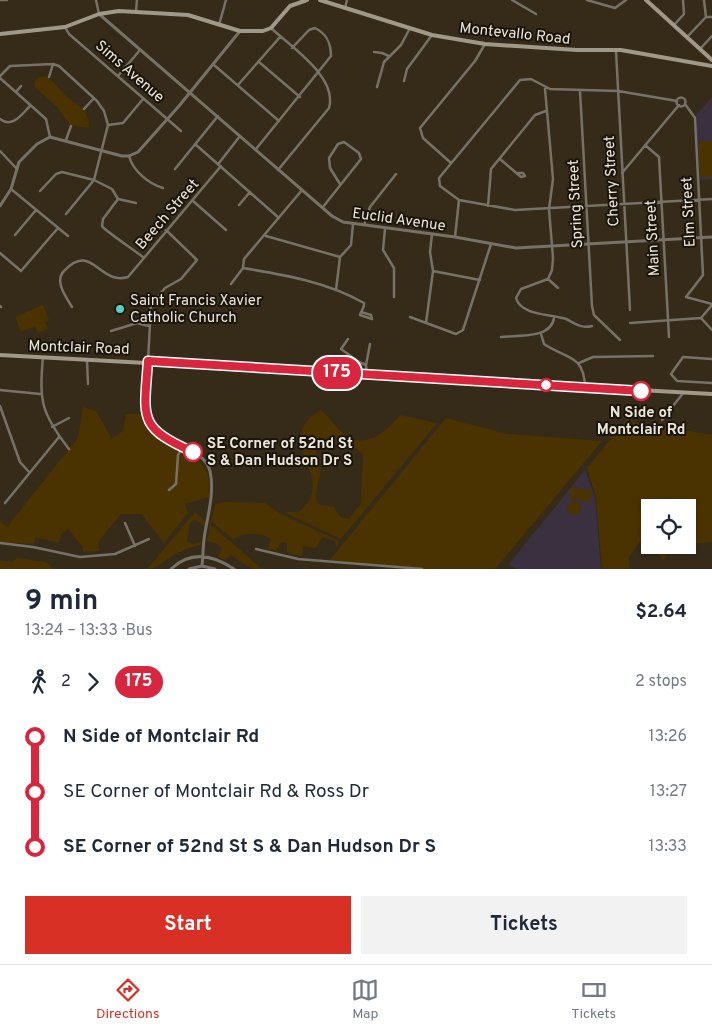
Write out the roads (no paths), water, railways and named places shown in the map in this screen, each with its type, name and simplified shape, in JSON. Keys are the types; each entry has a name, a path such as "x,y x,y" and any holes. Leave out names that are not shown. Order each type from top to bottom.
{"main road":[{"path":"0,34 65,27 99,14 136,11 188,16 240,31 263,31 271,28 290,6 307,0"},
{"name":"Montevallo Road","path":"320,0 432,35 485,44 642,52 712,66"},
{"path":"646,0 710,59 705,65"},
{"name":"Montclair Road","path":"0,355 148,361 712,394"}],"street":[{"path":"0,0 8,0"},
{"path":"96,0 99,14"},
{"path":"136,11 137,0"},
{"path":"219,25 226,0"},
{"path":"344,9 347,0"},
{"path":"512,0 525,5 536,14"},
{"path":"587,0 615,8 626,0"},
{"path":"674,25 684,14 683,0"},
{"path":"704,0 706,17"},
{"name":"Euclid Avenue","path":"99,14 337,220 516,248 712,238"},
{"path":"687,37 706,17 712,17"},
{"name":"Sims Avenue","path":"65,27 69,34 181,131"},
{"path":"271,28 319,72 330,92 332,100 329,108 278,170"},
{"path":"256,149 331,56 329,40 321,31 315,28 310,30 292,48"},
{"path":"376,87 389,56 401,45 410,28"},
{"path":"0,206 11,189 19,162 37,144 50,137 129,156 138,152 191,92 240,31"},
{"path":"404,82 407,69 432,35"},
{"path":"700,49 712,36"},
{"path":"238,85 280,37"},
{"path":"451,163 423,138 420,128 475,61 485,44"},
{"path":"118,76 140,50"},
{"name":"Cherry Street","path":"616,50 630,310"},
{"path":"374,52 389,56"},
{"path":"260,62 300,96"},
{"path":"49,77 53,64"},
{"path":"50,137 46,119 0,77 10,66 53,64 59,66 94,98 104,111 108,125 94,180 66,214"},
{"path":"214,64 279,121"},
{"path":"622,174 678,105 685,104 686,100 682,97 677,101 618,91 580,91 545,88 526,78 517,83 451,163 439,182 444,189 459,200 515,210 712,199"},
{"path":"16,92 21,86"},
{"path":"545,88 553,179 550,208 552,270 548,279 521,288 516,298 521,306 554,318 565,319 580,326 592,326"},
{"name":"Spring Street","path":"580,91 594,315 620,340"},
{"path":"84,109 94,98"},
{"path":"108,125 123,123 143,98"},
{"path":"677,101 678,105"},
{"name":"Elm Street","path":"685,104 695,118 703,275 686,298 712,305"},
{"path":"0,119 9,123 14,122 30,106"},
{"path":"488,206 489,175 491,169 536,115 546,111"},
{"path":"175,169 218,116"},
{"path":"66,140 71,126"},
{"name":"Beech Street","path":"72,307 60,279 61,274 72,262 88,261 110,278 119,279 130,275 166,230 194,201 240,136"},
{"path":"323,207 361,159 359,153 344,142 338,144 329,158 330,168 340,184"},
{"path":"195,144 279,218"},
{"name":"Main Street","path":"645,145 659,157 669,337"},
{"path":"0,151 17,169"},
{"path":"129,156 133,167 155,186 163,188"},
{"path":"500,159 518,173"},
{"path":"40,191 60,172 94,180 112,189 118,199 136,203"},
{"path":"364,225 370,206 396,174"},
{"path":"11,189 68,236"},
{"path":"231,284 243,268 244,259 266,236 302,190"},
{"path":"240,205 250,192"},
{"path":"118,199 103,219 102,226 107,232 122,240 144,258"},
{"path":"454,237 459,200"},
{"path":"194,201 226,230"},
{"path":"15,235 36,210"},
{"path":"336,290 340,257 351,245 353,224"},
{"path":"0,253 21,271 58,228"},
{"path":"385,229 383,250 394,268 396,284 394,297"},
{"path":"166,230 197,260 181,279 165,288 155,299 149,326 145,404 148,419 153,429 163,438 199,456 210,472 212,494 202,566"},
{"path":"426,323 433,271 430,252 432,234"},
{"path":"266,236 340,257"},
{"path":"410,317 456,334 463,330 491,244"},
{"path":"243,268 290,276 336,290 364,303 361,312"},
{"path":"433,271 480,280"},
{"path":"548,279 558,288"},
{"path":"702,318 712,305"},
{"path":"501,337 541,334 552,326 554,318"},
{"path":"630,323 702,318"},
{"path":"702,318 712,330"},
{"path":"111,331 137,323 149,326"},
{"path":"541,334 542,340 547,346 570,356 579,363 584,375 584,387"},
{"path":"348,339 341,349 366,365"},
{"path":"367,375 366,365 370,344"},
{"path":"579,363 593,357 653,356"},
{"path":"43,357 40,394 46,416 69,449"},
{"path":"712,359 683,357 671,374 677,380 712,383"},
{"path":"87,359 88,384"},
{"path":"0,390 40,394"},
{"path":"662,420 684,392"},
{"path":"0,406 20,462 30,472"},
{"path":"52,427 69,418"},
{"path":"4,503 59,437"},
{"path":"170,490 176,481 178,455 182,448"},
{"path":"125,523 135,546"},
{"path":"0,543 33,547 80,557 115,554 149,539"},
{"path":"256,549 298,559 422,569"},
{"path":"171,569 186,558 203,556 219,560 234,569"},
{"path":"188,569 202,566 215,569"}],"place":[{"name":"Saint Francis Xavier Catholic Church","path":"120,309"},
{"name":"N Side of Montclair Rd","path":"641,391"},
{"name":"SE Corner of 52nd St S & Dan Hudson Dr S","path":"193,452"}]}
